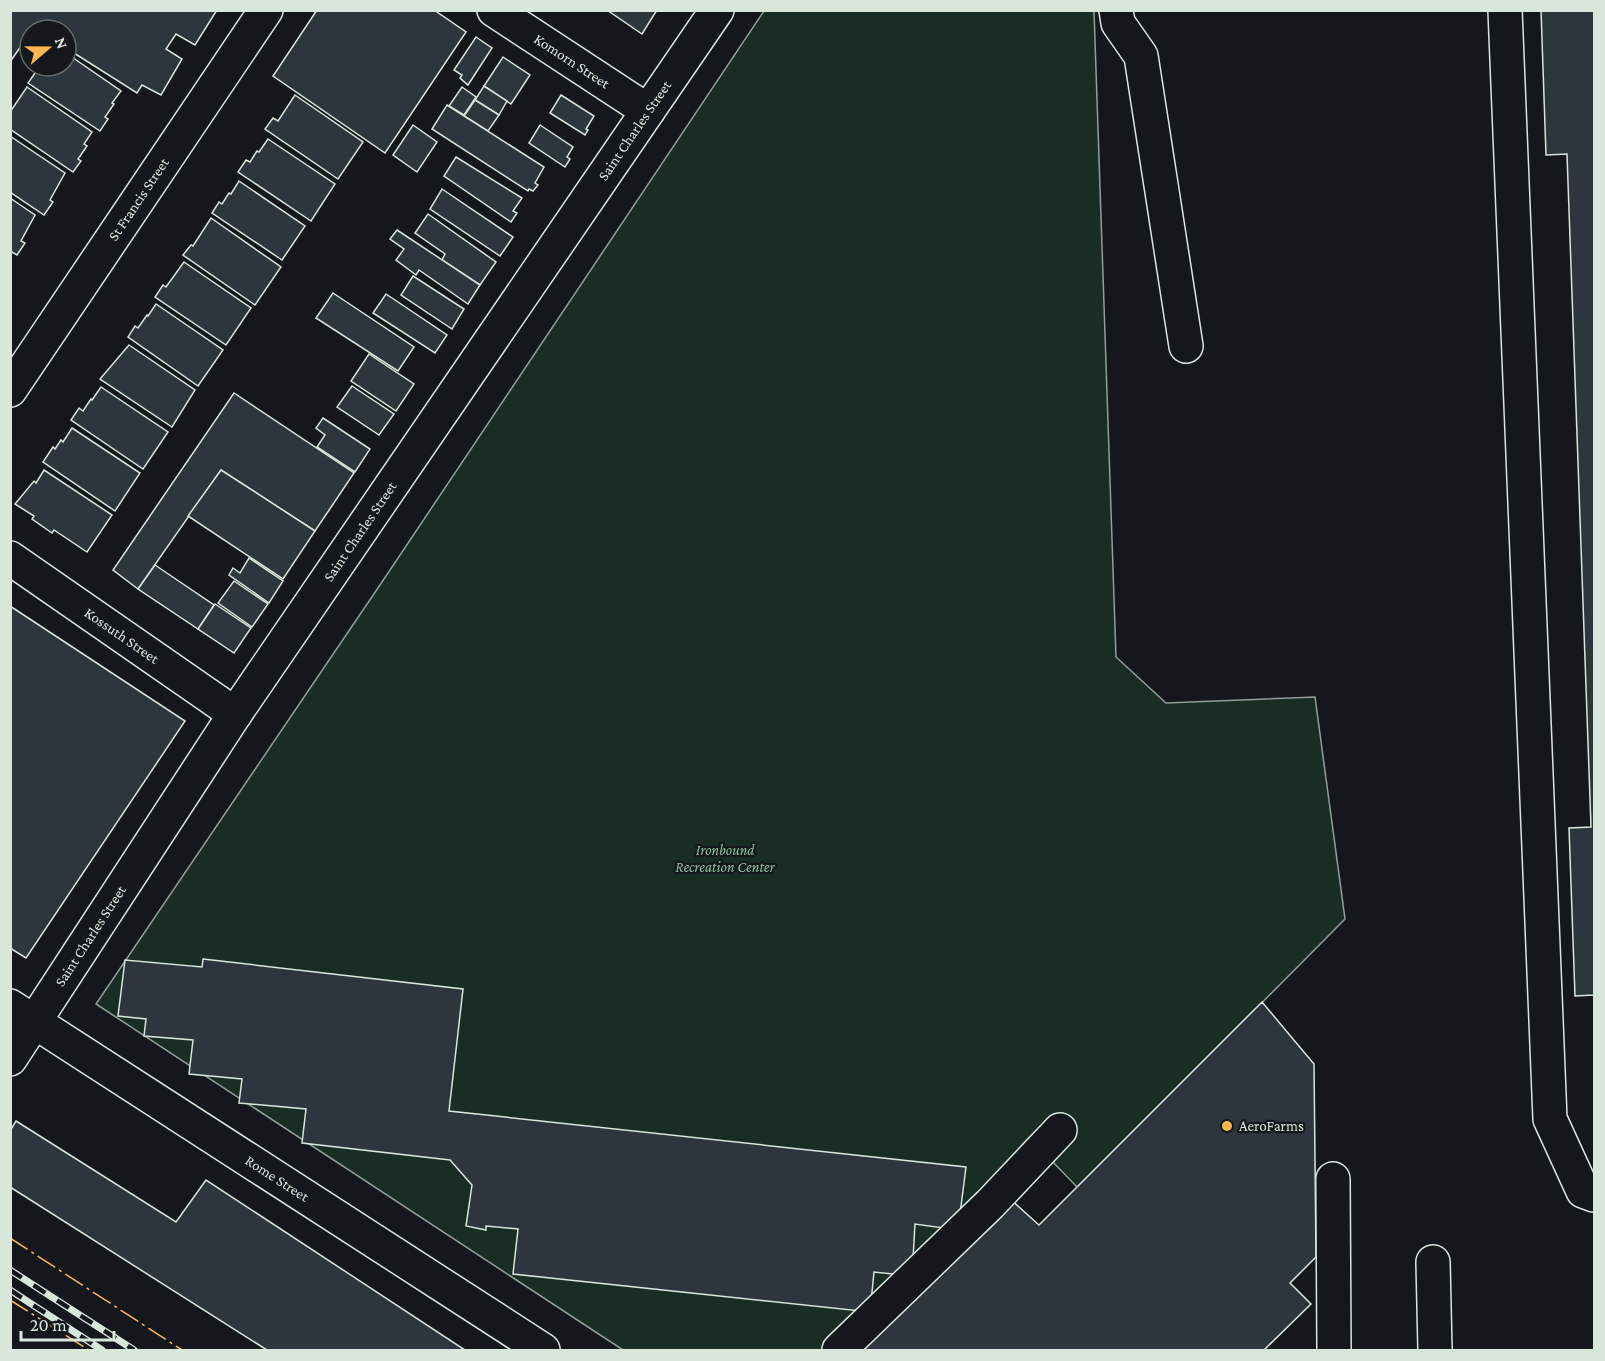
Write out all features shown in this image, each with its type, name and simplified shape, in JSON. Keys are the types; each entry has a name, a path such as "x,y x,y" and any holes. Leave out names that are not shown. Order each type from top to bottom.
{"street":[{"name":"St Francis Street","path":"10,390 266,10"},
{"name":"Komorn Street","path":"494,10 648,111"},
{"name":"Saint Charles Street","path":"10,1059 23,1014 235,714 717,10"},
{"path":"1116,10 1118,23 1141,56 1186,346"},
{"path":"1505,10 1550,1119 1582,1191 1594,1195"},
{"name":"Kossuth Street","path":"10,558 235,714"},
{"name":"Rome Street","path":"23,1014 543,1350"},
{"path":"839,1350 990,1204 1060,1130"},
{"path":"1333,1179 1334,1350"},
{"path":"1433,1262 1435,1350"}],"green space":[{"name":"Ironbound Recreation Center","path":"764,11 1094,11 1116,657 1166,703 1315,697 1345,919 1078,1188 1048,1157 847,1350 623,1350 96,1004"}],"building":[{"path":"10,10 217,10 195,45 176,34 166,49 182,59 161,95 142,85 137,93 78,56 78,18 18,18 18,50 10,62"},
{"path":"317,10 434,10 466,32 385,153 273,76"},
{"path":"607,10 657,10 642,34"},
{"path":"1541,10 1594,10 1594,995 1575,996 1569,828 1591,827 1567,154 1546,155"},
{"path":"476,37 492,48 468,85 460,78 462,75 454,70"},
{"path":"503,57 530,75 511,104 484,86"},
{"path":"78,61 121,91 112,103 114,104 105,117 108,119 100,131 28,83 32,78 78,78"},
{"path":"484,86 507,101 499,115 475,100"},
{"path":"27,87 92,132 84,144 87,146 78,159 81,161 73,172 10,129 10,112"},
{"path":"462,87 476,97 464,115 449,106"},
{"path":"295,95 363,142 338,179 265,129 273,118 278,121"},
{"path":"561,95 594,116 585,135 550,113"},
{"path":"475,100 499,115 488,131 464,116"},
{"path":"447,105 544,167 535,183 538,185 533,191 529,189 528,191 432,129"},
{"path":"413,125 437,142 417,172 393,155"},
{"path":"540,125 573,147 567,157 570,159 565,167 529,143"},
{"path":"10,136 65,173 50,200 53,202 44,215 10,192"},
{"path":"268,139 335,184 311,221 238,172 246,160 250,162"},
{"path":"456,157 522,198 513,211 517,213 511,222 444,176"},
{"path":"239,181 305,226 282,260 212,213 219,202 222,204 229,193 231,194"},
{"path":"442,189 513,237 500,256 430,209"},
{"path":"10,198 35,215 21,241 25,243 17,255 10,251"},
{"path":"428,214 496,262 480,285 442,260 445,254 415,233"},
{"path":"211,218 281,267 255,305 183,255 191,245 193,246"},
{"path":"397,230 480,285 468,304 419,270 416,275 396,260 404,249 390,239"},
{"path":"184,262 251,308 226,345 155,297 163,285 166,287"},
{"path":"413,276 464,309 452,329 401,295"},
{"path":"333,293 414,347 398,371 316,318"},
{"path":"386,294 447,335 435,353 373,313"},
{"path":"156,304 223,350 198,386 128,337 135,326 138,328"},
{"path":"129,345 195,390 172,427 100,379"},
{"path":"369,354 414,384 396,411 351,381"},
{"path":"352,386 394,414 379,435 337,407"},
{"path":"101,387 168,432 143,469 71,420 79,408 83,411"},
{"path":"234,393 354,473 315,531 221,470 138,589 113,570"},
{"path":"323,418 370,449 355,472 317,447 325,435 316,428"},
{"path":"72,428 140,473 115,511 43,462 53,447 55,449 61,440 63,442"},
{"path":"44,470 112,515 87,552 54,530 52,533 32,519 34,516 15,504 34,481 36,483"},
{"path":"221,470 315,531 283,579 188,516"},
{"path":"249,558 283,581 269,603 229,575 233,568 240,573"},
{"path":"155,565 214,605 198,629 138,589"},
{"path":"234,581 268,604 252,627 218,603"},
{"path":"215,604 251,628 234,653 198,629"},
{"path":"10,606 185,721 26,958 10,948"},
{"path":"203,959 463,989 449,1111 966,1167 958,1230 915,1224 912,1276 874,1272 870,1312 513,1274 518,1229 486,1226 486,1230 466,1226 472,1185 450,1160 302,1143 306,1109 239,1103 242,1079 189,1074 193,1040 144,1036 146,1019 118,1016 125,960 202,967"},
{"name":"AeroFarms","path":"1262,1002 1314,1064 1316,1257 1290,1283 1311,1304 1264,1350 853,1350 1009,1198 1039,1225"},
{"path":"16,1121 176,1222 206,1180 465,1350 267,1350 10,1187 10,1131"}],"railway":[{"path":"10,1270 134,1350"},
{"path":"10,1290 102,1350"}],"power":[{"path":"10,1238 182,1350"},
{"path":"10,1300 89,1350"}],"place":[{"name":"AeroFarms","path":"1227,1126"}]}
